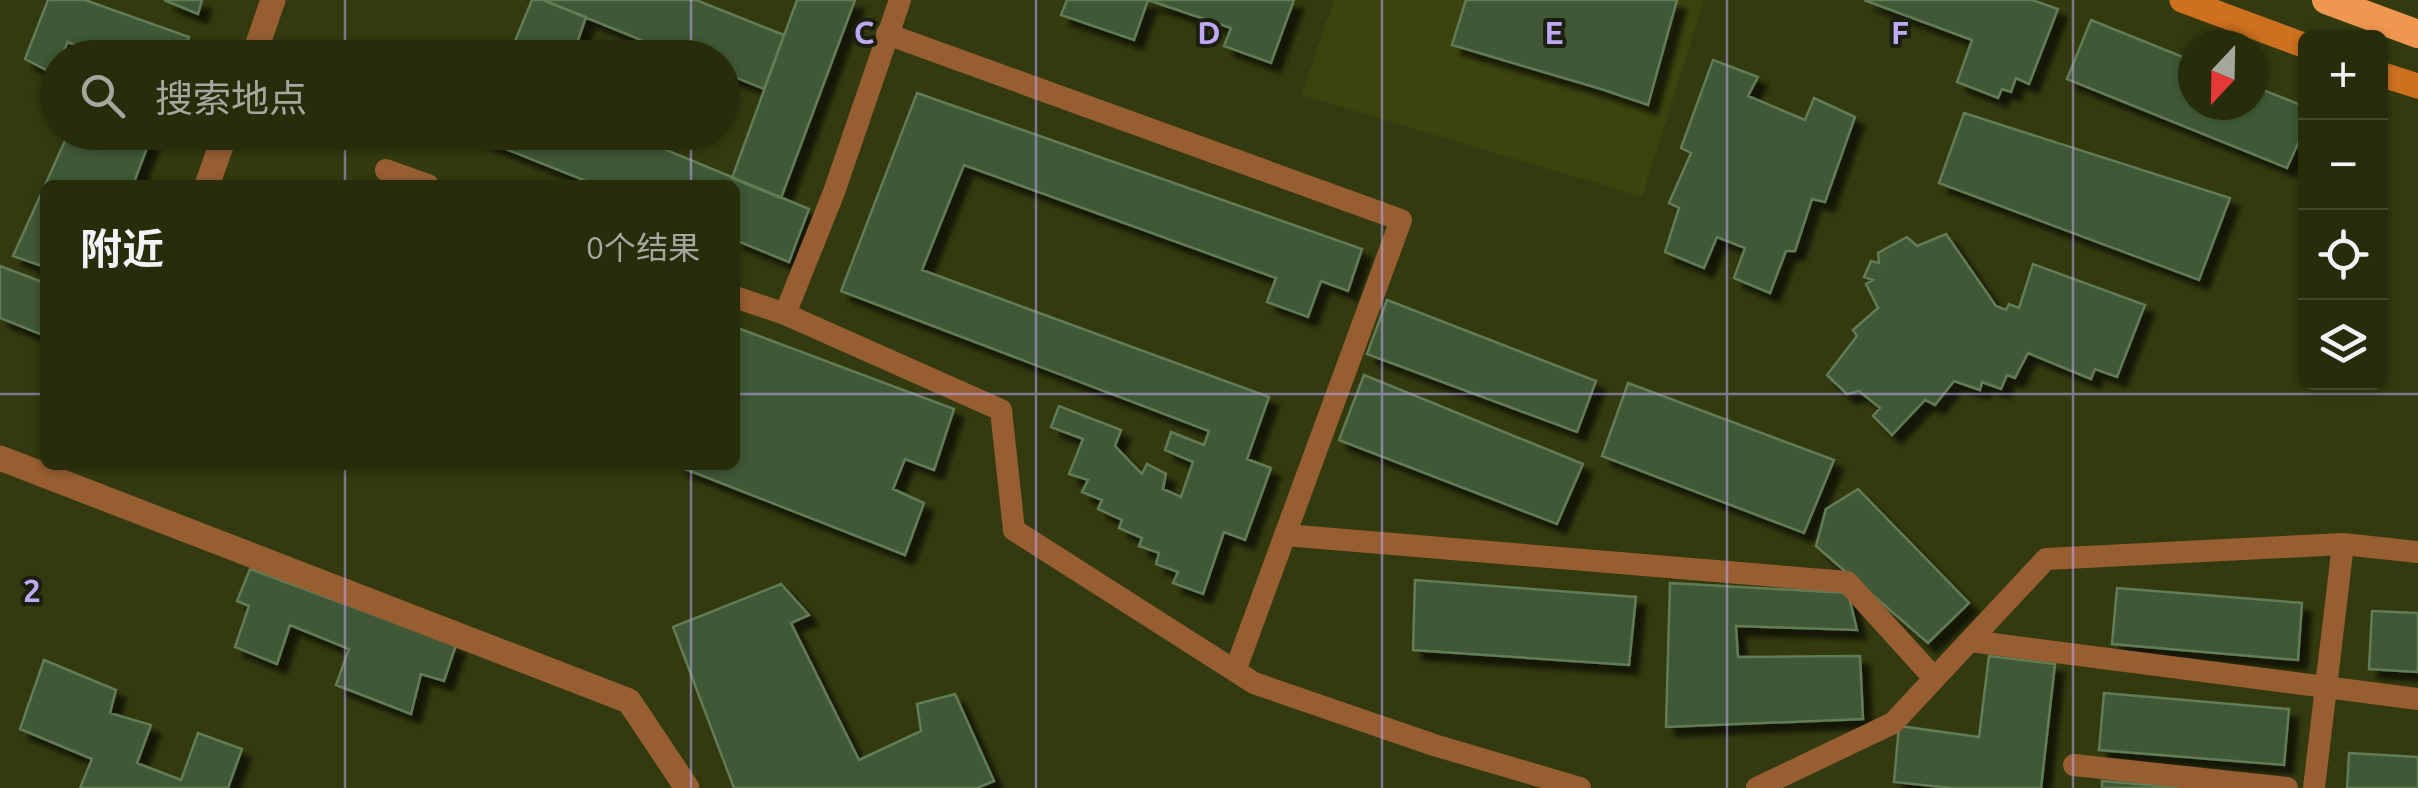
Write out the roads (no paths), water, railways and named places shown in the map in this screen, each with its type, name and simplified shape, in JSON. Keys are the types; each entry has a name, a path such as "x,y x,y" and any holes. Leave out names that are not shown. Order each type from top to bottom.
{"highway":[{"path":"2326,0 2418,34"}],"main road":[{"path":"2182,0 2298,43"},
{"path":"2388,77 2418,86"}],"street":[{"path":"259,40 273,0"},
{"path":"209,180 220,150"},
{"path":"0,458 629,701 687,788"}],"lane":[{"path":"785,314 834,192 900,0"},
{"path":"888,34 1400,220 1235,671"},
{"path":"386,170 414,180"},
{"path":"740,299 785,314 1001,410 1014,530 1254,683 1434,745 1580,788"},
{"path":"1285,535 1846,582 1934,678"},
{"path":"1757,788 1893,723 2046,559 2343,544 2418,552"},
{"path":"2314,788 2343,544"},
{"path":"1970,641 2418,699"},
{"path":"2074,765 2286,788"}]}
